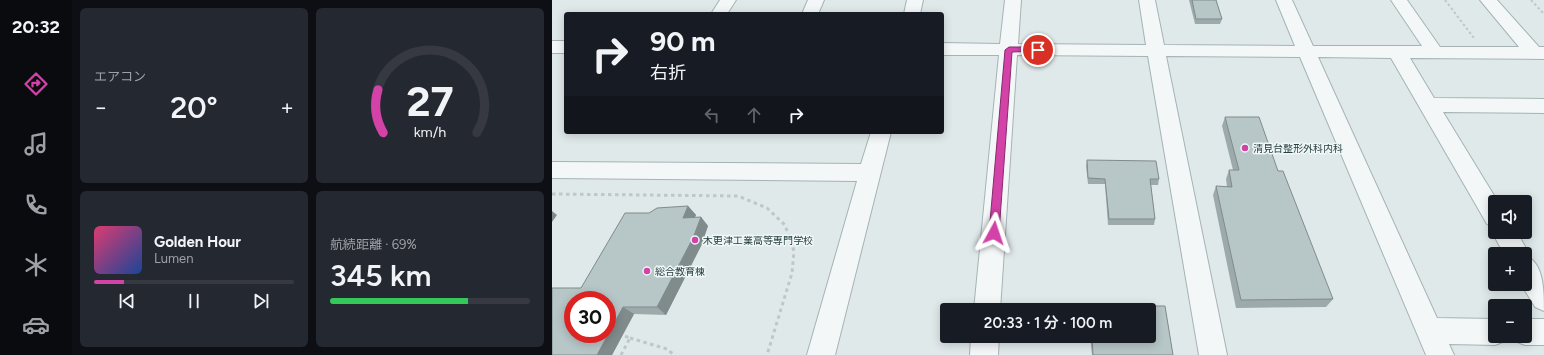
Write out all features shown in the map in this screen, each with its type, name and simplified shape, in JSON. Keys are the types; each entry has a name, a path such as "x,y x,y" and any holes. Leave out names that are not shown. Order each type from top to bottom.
{"street":[{"path":"720,12 728,0"},
{"path":"811,12 816,0"},
{"path":"912,12 915,0"},
{"path":"989,303 1013,0"},
{"path":"1147,0 1213,355"},
{"path":"1284,0 1440,355"},
{"path":"1399,0 1435,52"},
{"path":"1488,0 1539,53"},
{"path":"944,49 1539,53"},
{"path":"1397,52 1488,205"},
{"path":"1428,105 1541,110"},
{"path":"821,355 880,134"},
{"path":"552,170 870,173"},
{"path":"1532,279 1544,299"},
{"path":"1429,331 1488,332"},
{"path":"1532,332 1544,332"},
{"path":"984,355 985,343"}],"path":[{"path":"1445,0 1486,52"},
{"path":"1531,0 1544,14"},
{"path":"552,194 738,196 767,208 785,225 794,251 792,273 767,355"},
{"path":"622,335 667,350 674,355"},
{"path":"622,355 630,338"}],"building":[{"path":"1192,0 1216,0 1222,19 1196,19"},
{"path":"1225,117 1259,117 1278,171 1283,171 1333,299 1241,300 1216,186 1232,187 1229,170 1239,170"},
{"path":"1087,160 1156,161 1159,179 1150,179 1155,219 1109,219 1105,179 1088,178"},
{"name":"総合教育棟","path":"688,206 683,218 701,217 693,238 657,307 623,307 616,320 616,291 564,291 564,343 604,343 597,355 552,355 552,288 581,288 625,213 649,213 657,208"},
{"path":"1156,306 1165,306 1173,355 1093,355 1092,343 1156,343"}],"place":[{"name":"清見台整形外科内科","path":"1245,148"},
{"name":"木更津工業高等専門学校","path":"695,240"},
{"name":"総合教育棟","path":"647,271"}],"route":[{"path":"994,233 1009,50 1038,50"}]}
